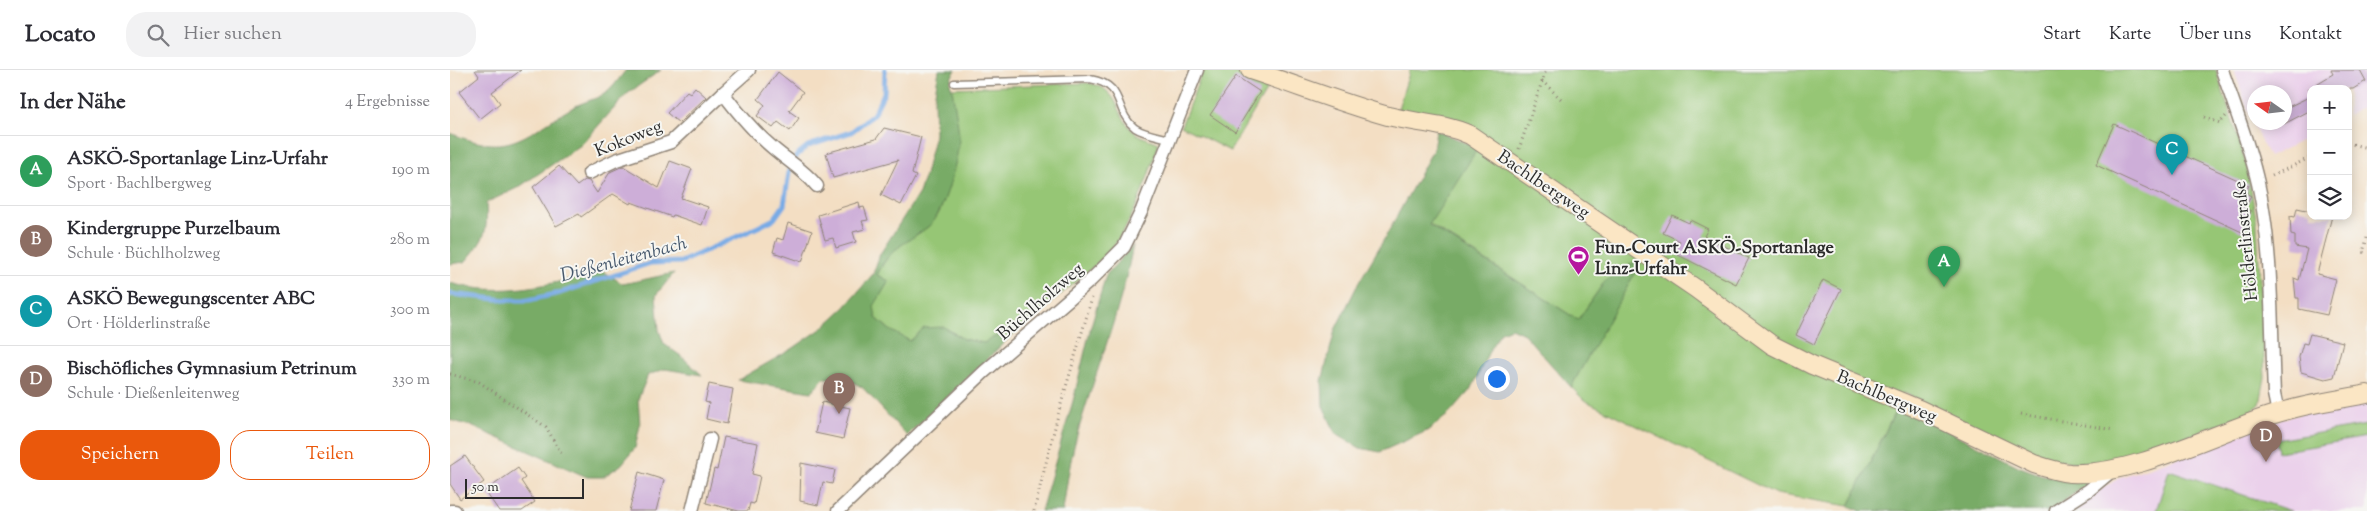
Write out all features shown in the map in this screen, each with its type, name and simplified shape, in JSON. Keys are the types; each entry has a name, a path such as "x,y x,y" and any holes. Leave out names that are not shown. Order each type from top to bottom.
{"street":[{"name":"Kokoweg","path":"589,173 616,160 671,142 749,70"},
{"name":"Büchlholzweg","path":"838,511 984,372 1091,280 1117,255 1132,233 1197,70"},
{"name":"Bachlbergweg","path":"1250,70 1382,114 1457,129 1512,162 1690,284 1761,337 1790,355 1921,410 2034,464 2069,473 2114,469 2174,451 2278,413 2367,394"},
{"name":"Hölderlinstraße","path":"2222,70 2246,140 2262,206 2266,241 2274,394 2278,413"},
{"path":"723,93 754,130 786,159 797,166 817,186"},
{"path":"692,511 710,439"},
{"path":"2056,511 2090,490 2114,469"},
{"path":"450,511 455,511"}],"lane":[{"path":"954,83 1090,79 1102,81 1111,86 1130,124 1137,130 1169,139"}],"path":[{"path":"1512,162 1517,155 1546,70"},
{"path":"1542,81 1561,99"},
{"path":"2204,117 2220,124"},
{"path":"2352,144 2367,148"},
{"path":"2272,176 2307,159"},
{"path":"2367,238 2364,252 2367,253"},
{"path":"1034,511 1058,411 1088,316 1092,295 1091,280"},
{"path":"450,374 479,382 546,427 561,453"},
{"path":"2021,414 2114,430"}],"shaded area":[{"path":"2234,70 2367,70 2367,104 2352,113 2352,85 2307,85 2307,138 2269,157 2256,130 2292,130 2292,85 2247,85 2247,108"},
{"path":"2367,402 2367,511 2065,511 2121,477 2186,455 2275,421 2320,409"}],"green space":[{"path":"626,70 661,70 627,94 581,145 519,187 486,203 486,229 481,241 465,262 450,264 450,133 487,144 501,144 514,141 574,107 606,93"},
{"path":"939,70 956,70 950,84 959,137 950,184 935,220 893,252 877,275 889,281 874,306 876,318 890,330 910,341 924,328 944,327 963,339 984,343 998,335 1007,340 907,436 863,388 846,378 824,378 811,392 738,380 792,349 821,329 845,307 873,274 880,254 919,193 925,175 935,134 934,99"},
{"path":"1206,70 1226,70 1271,83 1230,151 1181,126 1201,75"},
{"path":"1410,70 2216,70 2247,167 2257,224 2265,377 2260,404 2253,410 2197,433 2116,459 2092,463 2059,461 2038,456 1904,393 1849,506 1776,494 1584,400 1571,387 1639,264 1605,281 1578,320 1429,224 1484,137 1397,112"},
{"path":"1088,83 1099,86 1113,97 1130,128 1137,134 1159,143 1144,187 1131,217 1124,231 1106,256 1007,340 998,335 984,343 963,339 944,327 910,341 890,330 876,318 873,306 888,282 877,275 896,249 929,226 939,213 945,198 952,159 952,88"},
{"path":"1436,130 1478,148 1429,225 1578,320 1605,281 1636,261 1640,264 1571,387 1524,334 1511,328 1501,332 1491,347 1472,388 1449,414 1427,431 1380,452 1360,448 1336,434 1323,406 1322,381 1335,330 1359,282 1433,150"},
{"path":"1133,245 1123,291 1077,436 1063,511 1041,511 1073,401 1091,326 1106,275"},
{"path":"603,271 623,284 674,273 656,295 659,330 664,344 702,375 665,369 648,375 638,399 640,425 635,448 621,465 603,477 587,477 471,426 450,420 450,283 469,287 508,289 546,284"},
{"path":"1898,406 2020,467 2042,475 2086,481 2086,485 2050,511 1861,511 1849,506"},
{"path":"2367,425 2367,437 2278,452 2276,440"},
{"path":"2169,470 2291,511 2156,511"}],"building":[{"path":"475,70 521,70 492,92 500,103 480,119 459,92 479,76"},
{"path":"2331,70 2360,70 2366,81 2353,89 2352,85 2315,85 2333,74"},
{"path":"778,72 803,92 789,111 799,118 790,131 778,122 773,128 757,116 765,105 758,99"},
{"path":"1236,76 1260,92 1235,132 1210,115"},
{"path":"695,87 706,97 679,123 667,113 687,91 690,93"},
{"path":"2307,98 2307,112 2292,120 2292,105"},
{"path":"2114,124 2249,185 2246,193 2251,196 2245,208 2251,211 2242,232 2096,165"},
{"path":"884,128 921,137 912,174 916,176 901,205 881,195 898,160 833,178 826,153 876,139"},
{"path":"670,161 692,169 681,198 708,207 702,225 673,215 672,217 631,202 630,204 613,194 581,217 579,214 556,226 533,187 559,166 577,186 585,180 589,181 597,193 610,172 623,166 659,188"},
{"path":"859,202 860,208 864,207 868,220 862,221 865,229 853,232 856,242 836,248 833,238 825,240 818,215"},
{"path":"2297,208 2307,210 2307,220 2331,220 2317,274 2336,279 2327,315 2299,309 2299,298 2296,298 2294,278 2299,280 2307,249 2295,247 2295,236 2291,235 2290,216 2295,217"},
{"path":"1672,215 1689,223 1690,220 1708,229 1704,236 1749,258 1736,284 1674,253 1680,241 1663,233"},
{"path":"788,223 812,231 802,262 773,252 777,238 783,240"},
{"path":"1823,280 1841,289 1814,344 1796,335"},
{"path":"2310,334 2343,342 2334,377 2325,379 2301,372 2299,357 2303,343 2307,344"},
{"path":"709,384 733,389 727,424 706,419 709,403 705,402"},
{"path":"822,402 850,408 843,439 815,433"},
{"path":"724,437 758,443 752,474 760,476 754,504 750,503 748,511 739,511 706,503 714,469 717,470"},
{"path":"465,456 484,482 460,499 450,484 450,466"},
{"path":"801,463 835,470 832,484 823,482 818,505 800,501"},
{"path":"518,468 525,478 521,481 535,502 522,511 499,511 485,491"},
{"path":"639,472 664,480 656,511 629,511"}],"waterway":[{"name":"Dießenleitenbach","path":"450,294 506,300 529,300 560,293 651,263 681,262 774,219 784,205 790,166 798,154 808,146 851,132 873,115 884,93 885,70"}],"place":[{"name":"ASKÖ Bewegungscenter ABC","path":"2172,175"},
{"name":"Fun-Court ASKÖ-Sportanlage Linz-Urfahr","path":"1579,276"},
{"name":"ASKÖ-Sportanlage Linz-Urfahr","path":"1944,287"},
{"name":"Kindergruppe Purzelbaum","path":"839,414"},
{"name":"Bischöfliches Gymnasium Petrinum","path":"2266,462"}]}
